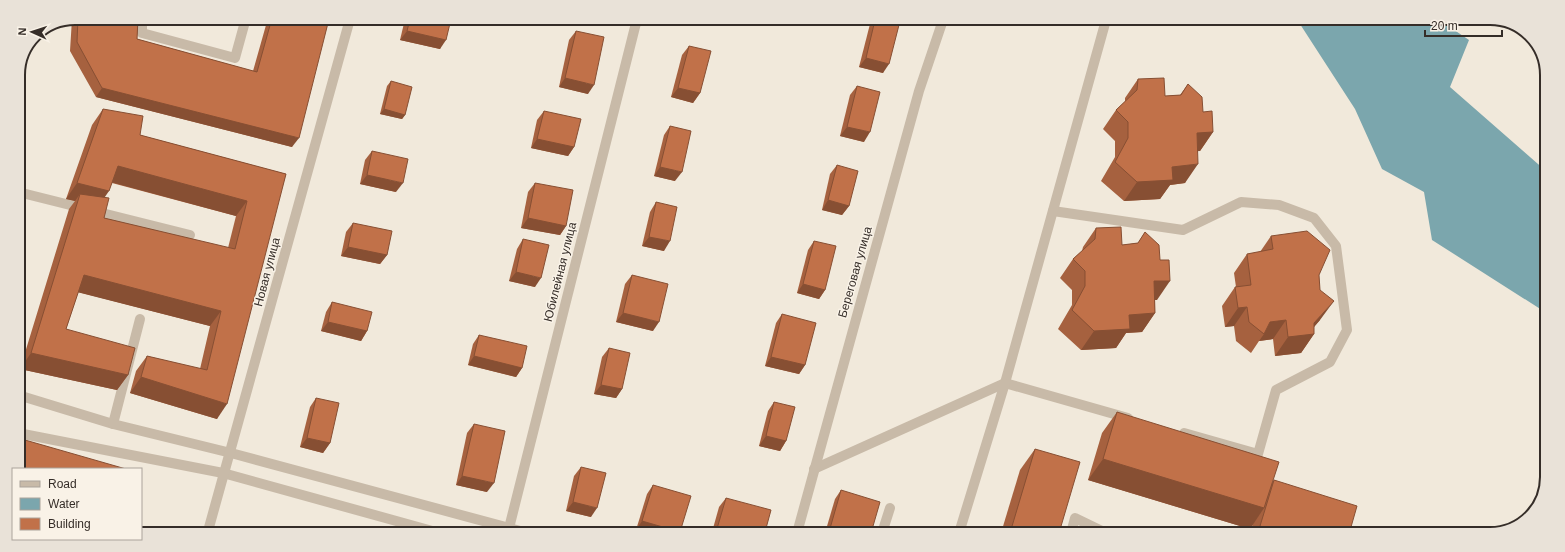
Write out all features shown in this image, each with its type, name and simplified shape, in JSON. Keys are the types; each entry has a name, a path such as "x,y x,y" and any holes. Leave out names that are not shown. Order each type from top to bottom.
{"street":[{"path":"142,25 142,33 236,58 244,25"},
{"name":"Новая улица","path":"209,527 223,474 231,453 348,25"},
{"name":"Юбилейная улица","path":"509,527 635,25"},
{"name":"Береговая улица","path":"799,527 919,91 941,25"},
{"path":"961,527 1005,383 1105,25"},
{"path":"25,194 190,235"},
{"path":"1053,211 1183,230 1241,202 1279,205 1314,218 1336,246 1347,330 1330,362 1276,390 1258,454 1174,430"},
{"path":"113,424 140,319"},
{"path":"814,469 1005,383 1136,420"},
{"path":"25,398 113,424 231,453 497,527"},
{"path":"25,434 223,474 418,527"},
{"path":"884,527 890,508"},
{"path":"1073,527 1075,518 1094,527"}],"water":[{"path":"1301,25 1447,25 1469,40 1450,87 1540,166 1540,309 1432,240 1424,192 1382,169 1355,109"}],"building":[{"path":"78,25 138,25 137,39 257,72 270,25 327,25 299,138 102,88 77,42"},
{"path":"408,25 450,25 446,40 407,31"},
{"path":"874,25 899,25 889,64 866,58"},
{"path":"576,31 604,37 594,85 565,78"},
{"path":"689,46 711,51 700,93 678,88"},
{"path":"1164,78 1165,96 1181,95 1188,84 1202,97 1203,112 1212,111 1213,132 1197,133 1198,164 1172,167 1173,180 1137,182 1115,162 1128,138 1128,122 1116,110 1137,90 1138,79"},
{"path":"391,81 412,87 405,115 384,109"},
{"path":"857,86 880,92 870,132 847,127"},
{"path":"103,109 143,116 140,135 286,174 227,404 141,377 147,356 207,370 221,311 84,275 66,329 135,348 128,375 31,353 80,194 109,198 104,218 235,249 247,201 118,166 109,191 77,183"},
{"path":"544,111 581,119 574,147 537,139"},
{"path":"670,126 691,131 682,172 660,167"},
{"path":"372,151 408,159 403,183 367,175"},
{"path":"837,165 858,171 849,206 828,200"},
{"path":"535,183 573,190 566,226 528,218"},
{"path":"656,202 677,207 670,241 649,237"},
{"path":"353,223 392,231 387,255 348,247"},
{"path":"1121,227 1122,245 1138,243 1145,232 1159,245 1160,260 1169,260 1170,281 1154,281 1155,313 1129,315 1130,329 1094,331 1072,310 1085,286 1085,271 1073,259 1095,239 1096,228"},
{"path":"1307,231 1330,250 1319,275 1320,290 1334,301 1314,323 1314,334 1288,337 1286,320 1270,322 1264,334 1249,322 1247,307 1238,308 1235,287 1251,285 1247,254 1273,249 1271,236"},
{"path":"523,239 549,245 541,278 516,272"},
{"path":"814,241 836,246 825,290 803,284"},
{"path":"632,275 668,284 659,322 623,313"},
{"path":"332,302 372,312 367,331 328,322"},
{"path":"782,314 816,323 805,365 771,357"},
{"path":"479,335 527,346 522,368 474,356"},
{"path":"609,348 630,353 622,389 601,385"},
{"path":"316,398 339,403 330,443 307,438"},
{"path":"774,402 795,407 786,441 766,436"},
{"path":"1117,412 1279,462 1264,508 1103,459"},
{"path":"474,424 505,431 494,483 462,476"},
{"path":"25,440 123,468 25,468"},
{"path":"1035,449 1080,462 1061,527 1012,527"},
{"path":"581,467 606,473 597,508 573,502"},
{"path":"1274,480 1357,506 1351,527 1260,526"},
{"path":"653,485 691,496 682,527 663,527 642,521"},
{"path":"841,490 880,502 873,527 830,527"},
{"path":"726,498 771,510 766,527 717,527"}]}
